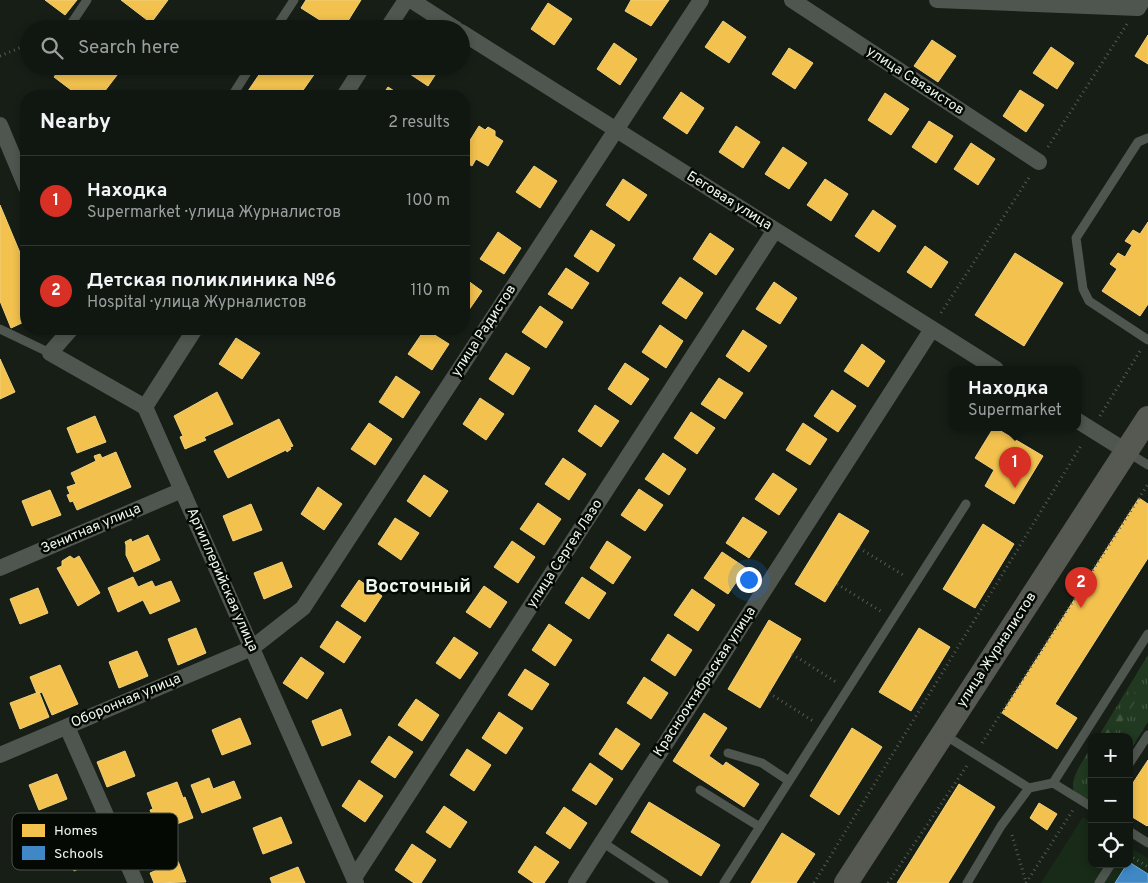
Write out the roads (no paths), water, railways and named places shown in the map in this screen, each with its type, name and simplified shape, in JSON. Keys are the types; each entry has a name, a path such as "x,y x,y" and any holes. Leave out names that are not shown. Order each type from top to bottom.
{"street":[{"path":"393,20 406,0"},
{"path":"410,0 442,20"},
{"name":"улица Радистов","path":"252,648 303,608 700,0"},
{"name":"улица Связистов","path":"792,0 1039,162"},
{"path":"937,0 1140,4"},
{"name":"Беговая улица","path":"470,38 991,366"},
{"path":"348,90 357,75"},
{"path":"0,125 20,173"},
{"name":"улица Сергея Лазо","path":"355,880 775,230"},
{"name":"Краснооктябрьская улица","path":"576,883 932,329"},
{"path":"66,335 50,354 145,407 191,335"},
{"name":"Артиллерийская улица","path":"145,407 355,880"},
{"name":"улица Журналистов","path":"846,883 1148,418"},
{"path":"1084,425 1126,452"},
{"name":"Зенитная улица","path":"0,568 182,490"},
{"name":"Оборонная улица","path":"0,755 252,648"},
{"path":"67,727 105,813"},
{"path":"130,870 136,883"}],"lane":[{"path":"74,20 88,0"},
{"path":"281,20 294,0"},
{"path":"236,90 245,75"},
{"path":"1148,138 1138,142 1076,238 1083,289 1089,301 1148,340"},
{"path":"0,329 50,354"},
{"path":"1126,452 1148,465"},
{"path":"724,883 966,504"},
{"path":"1053,783 1148,634"},
{"path":"943,734 1029,788"},
{"path":"1133,758 1148,734"},
{"path":"728,753 762,763 789,781"},
{"path":"967,883 1001,826 1029,788 1053,783 1088,804"},
{"path":"700,790 760,827"},
{"path":"1133,834 1148,843"},
{"path":"602,842 664,883"},
{"path":"1099,883 1108,868"}],"place":[{"name":"Находка","path":"1015,488"},
{"name":"Детская поликлиника №6","path":"1081,608"}],"district":[{"name":"Восточный","path":"418,587"}]}
